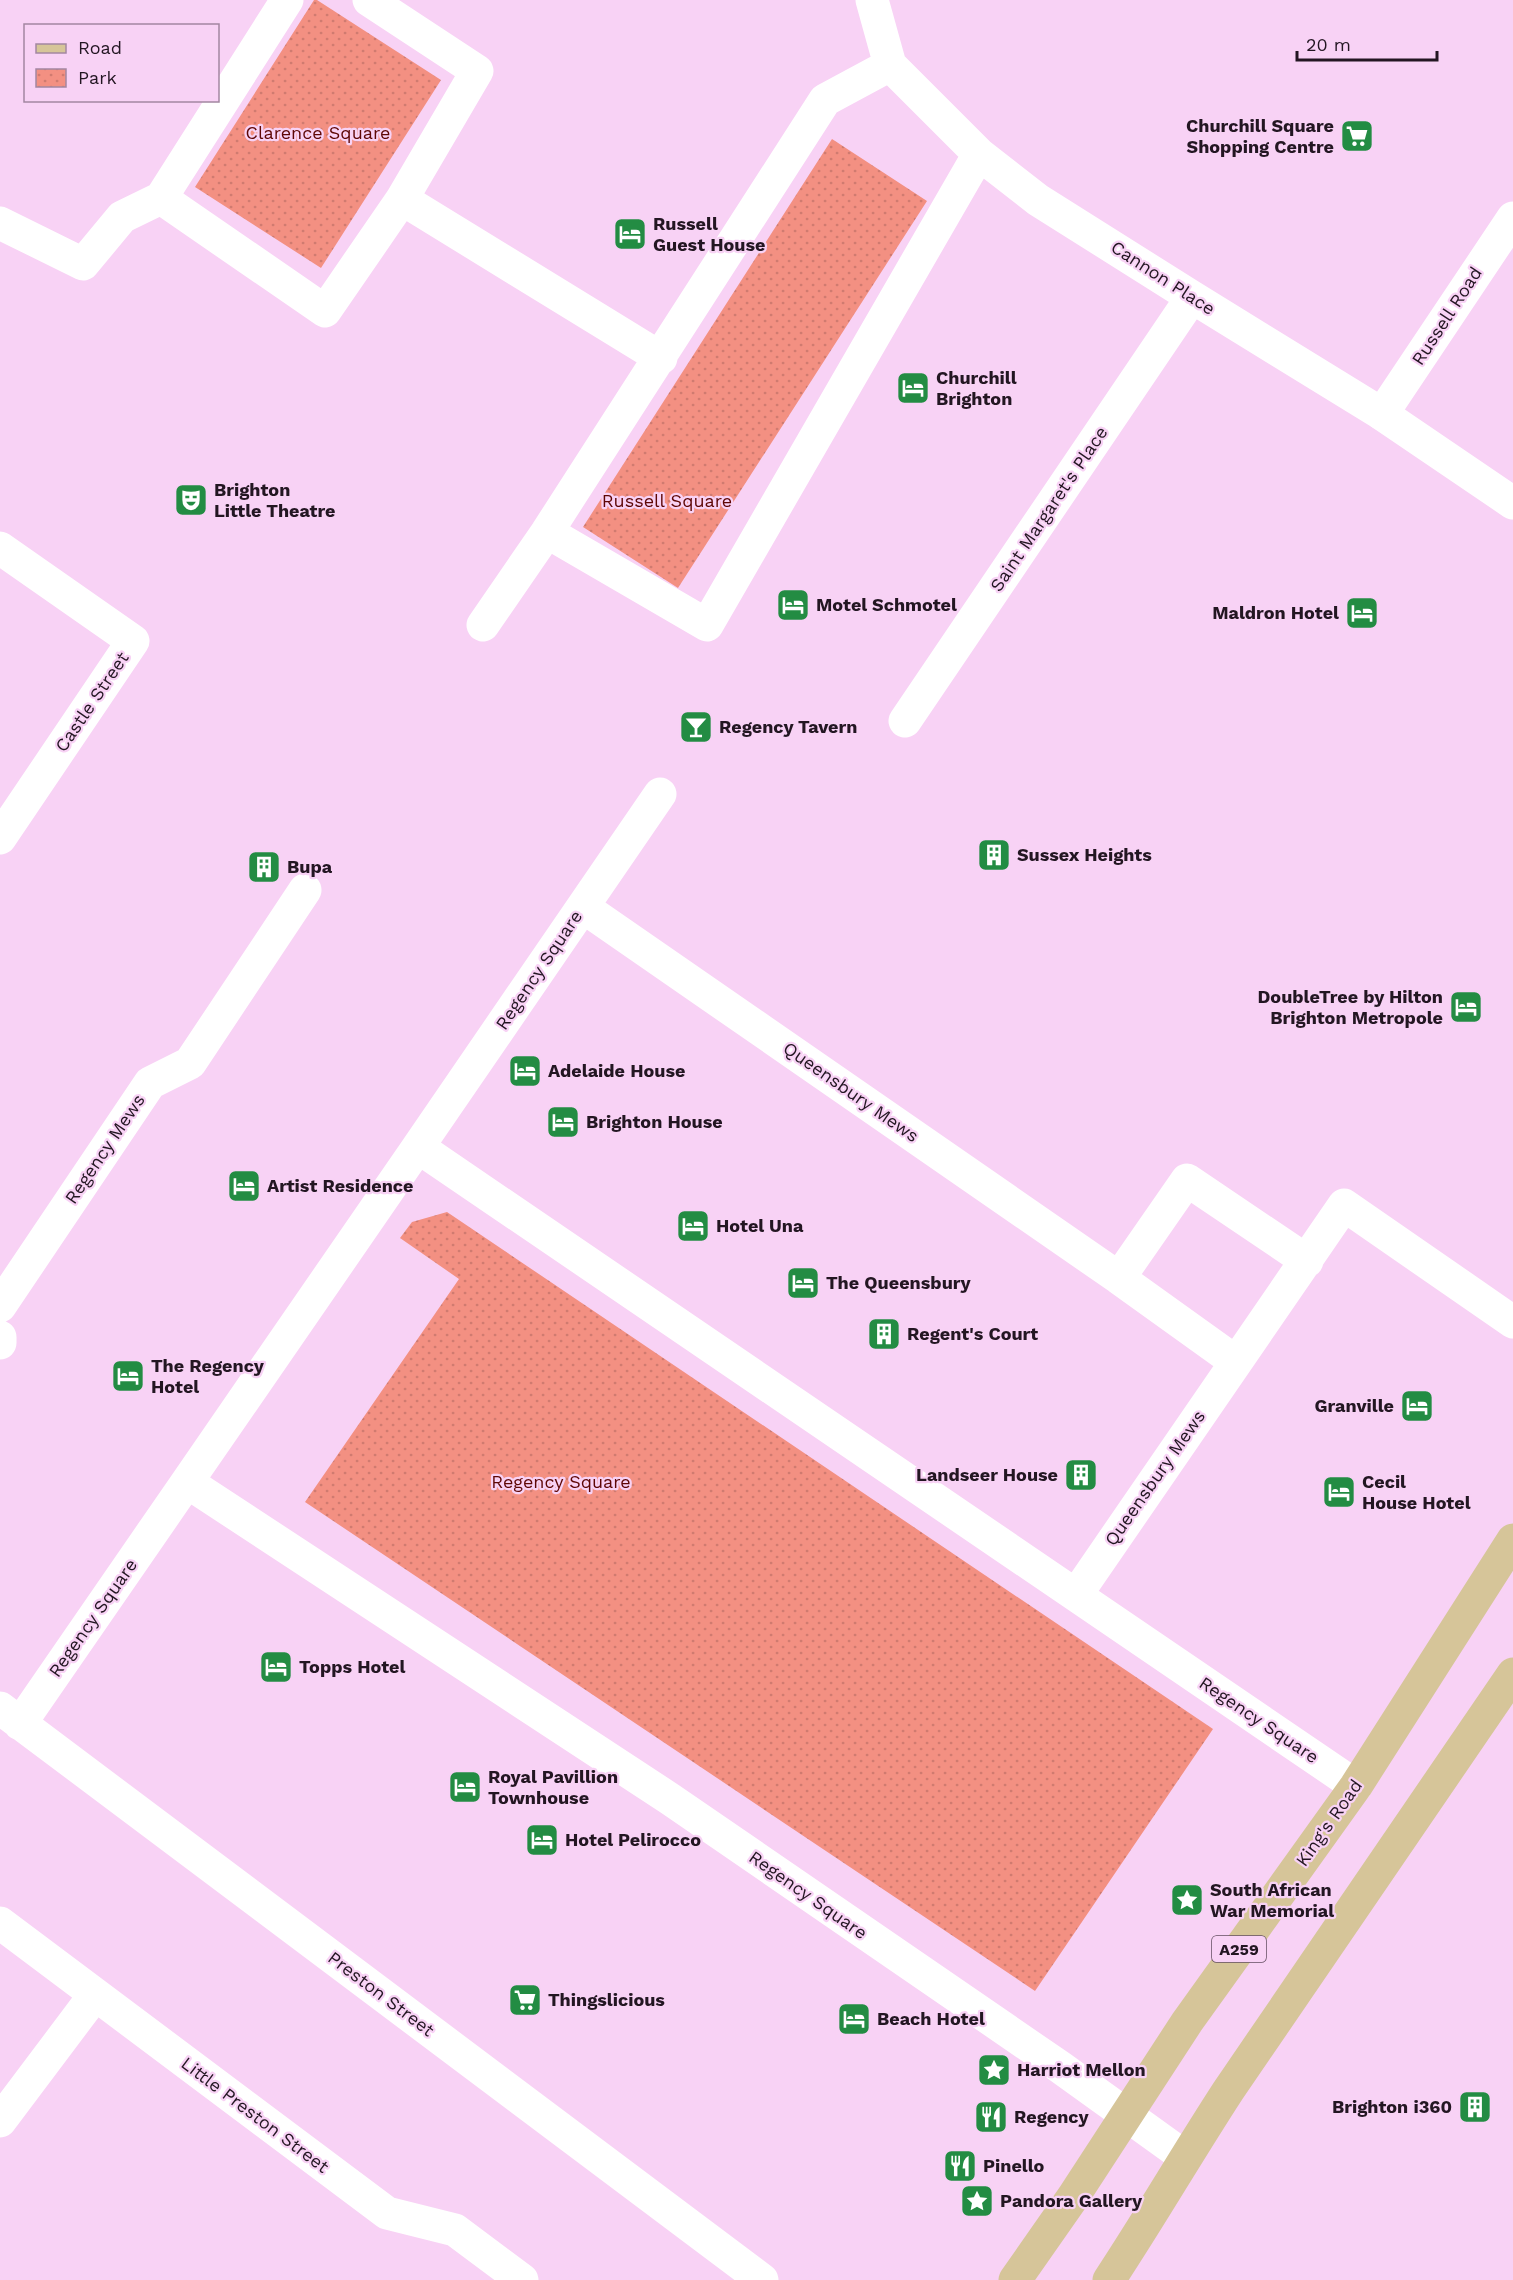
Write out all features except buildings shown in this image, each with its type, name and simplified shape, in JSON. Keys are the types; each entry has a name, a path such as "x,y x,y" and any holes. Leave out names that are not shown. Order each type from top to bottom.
{"main road":[{"name":"King's Road","path":"1015,2280 1128,2115 1187,2022 1356,1786 1513,1540"},
{"path":"1116,2268 1185,2157 1513,1674"}],"street":[{"path":"0,223 83,264 122,217 161,198 286,0"},
{"path":"161,198 325,311 402,200 477,71 369,0"},
{"name":"Cannon Place","path":"872,0 890,64 979,154 1038,200 1382,414 1513,503"},
{"path":"483,625 661,358 825,100 890,64"},
{"path":"547,532 707,625 979,154"},
{"path":"402,200 661,358"},
{"name":"Russell Road","path":"1382,414 1513,218"},
{"name":"Saint Margaret's Place","path":"905,721 1192,297"},
{"name":"Castle Street","path":"0,548 133,641 0,838"},
{"name":"Regency Square","path":"10,1716 187,1482 660,794"},
{"name":"Regency Mews","path":"0,1306 150,1083 190,1063 305,890"},
{"name":"Queensbury Mews","path":"583,907 1119,1278 1236,1362"},
{"name":"Regency Square","path":"418,1147 1356,1786"},
{"path":"1119,1278 1187,1180 1307,1261"},
{"name":"Queensbury Mews","path":"1076,1595 1344,1205 1513,1323"},
{"path":"0,1336 0,1343"},
{"name":"Regency Square","path":"187,1482 670,1799 1060,2067 1185,2157"},
{"name":"Preston Street","path":"10,1716 762,2280"},
{"name":"Little Preston Street","path":"0,1923 94,1996 387,2213 455,2229 522,2280"},
{"path":"0,2121 94,1996"},
{"path":"1091,2280 1116,2268"}],"green space":[{"name":"Clarence Square","path":"314,0 441,80 321,268 195,187"},
{"name":"Russell Square","path":"832,139 927,201 678,588 583,527"},
{"name":"Regency Square","path":"447,1212 1213,1729 1035,1991 305,1502 459,1279 400,1238 412,1222"}],"place":[{"name":"Churchill Square Shopping Centre","path":"1357,136"},
{"name":"Russell Guest House","path":"630,234"},
{"name":"Churchill Brighton","path":"913,388"},
{"name":"Brighton Little Theatre","path":"191,500"},
{"name":"Motel Schmotel","path":"793,605"},
{"name":"Maldron Hotel","path":"1362,613"},
{"name":"Regency Tavern","path":"696,727"},
{"name":"Sussex Heights","path":"994,855"},
{"name":"Bupa","path":"264,867"},
{"name":"DoubleTree by Hilton Brighton Metropole","path":"1466,1007"},
{"name":"Adelaide House","path":"525,1071"},
{"name":"Brighton House","path":"563,1122"},
{"name":"Artist Residence","path":"244,1186"},
{"name":"Hotel Una","path":"693,1226"},
{"name":"The Queensbury","path":"803,1283"},
{"name":"Regent's Court","path":"884,1334"},
{"name":"The Regency Hotel","path":"128,1376"},
{"name":"Granville","path":"1417,1406"},
{"name":"Landseer House","path":"1081,1475"},
{"name":"Cecil House Hotel","path":"1339,1492"},
{"name":"Topps Hotel","path":"276,1667"},
{"name":"Royal Pavillion Townhouse","path":"465,1787"},
{"name":"Hotel Pelirocco","path":"542,1840"},
{"name":"South African War Memorial","path":"1187,1900"},
{"name":"Thingslicious","path":"525,2000"},
{"name":"Beach Hotel","path":"854,2019"},
{"name":"Harriot Mellon","path":"994,2070"},
{"name":"Brighton i360","path":"1475,2107"},
{"name":"Regency","path":"991,2117"},
{"name":"Pinello","path":"960,2166"},
{"name":"Pandora Gallery","path":"977,2201"}]}
